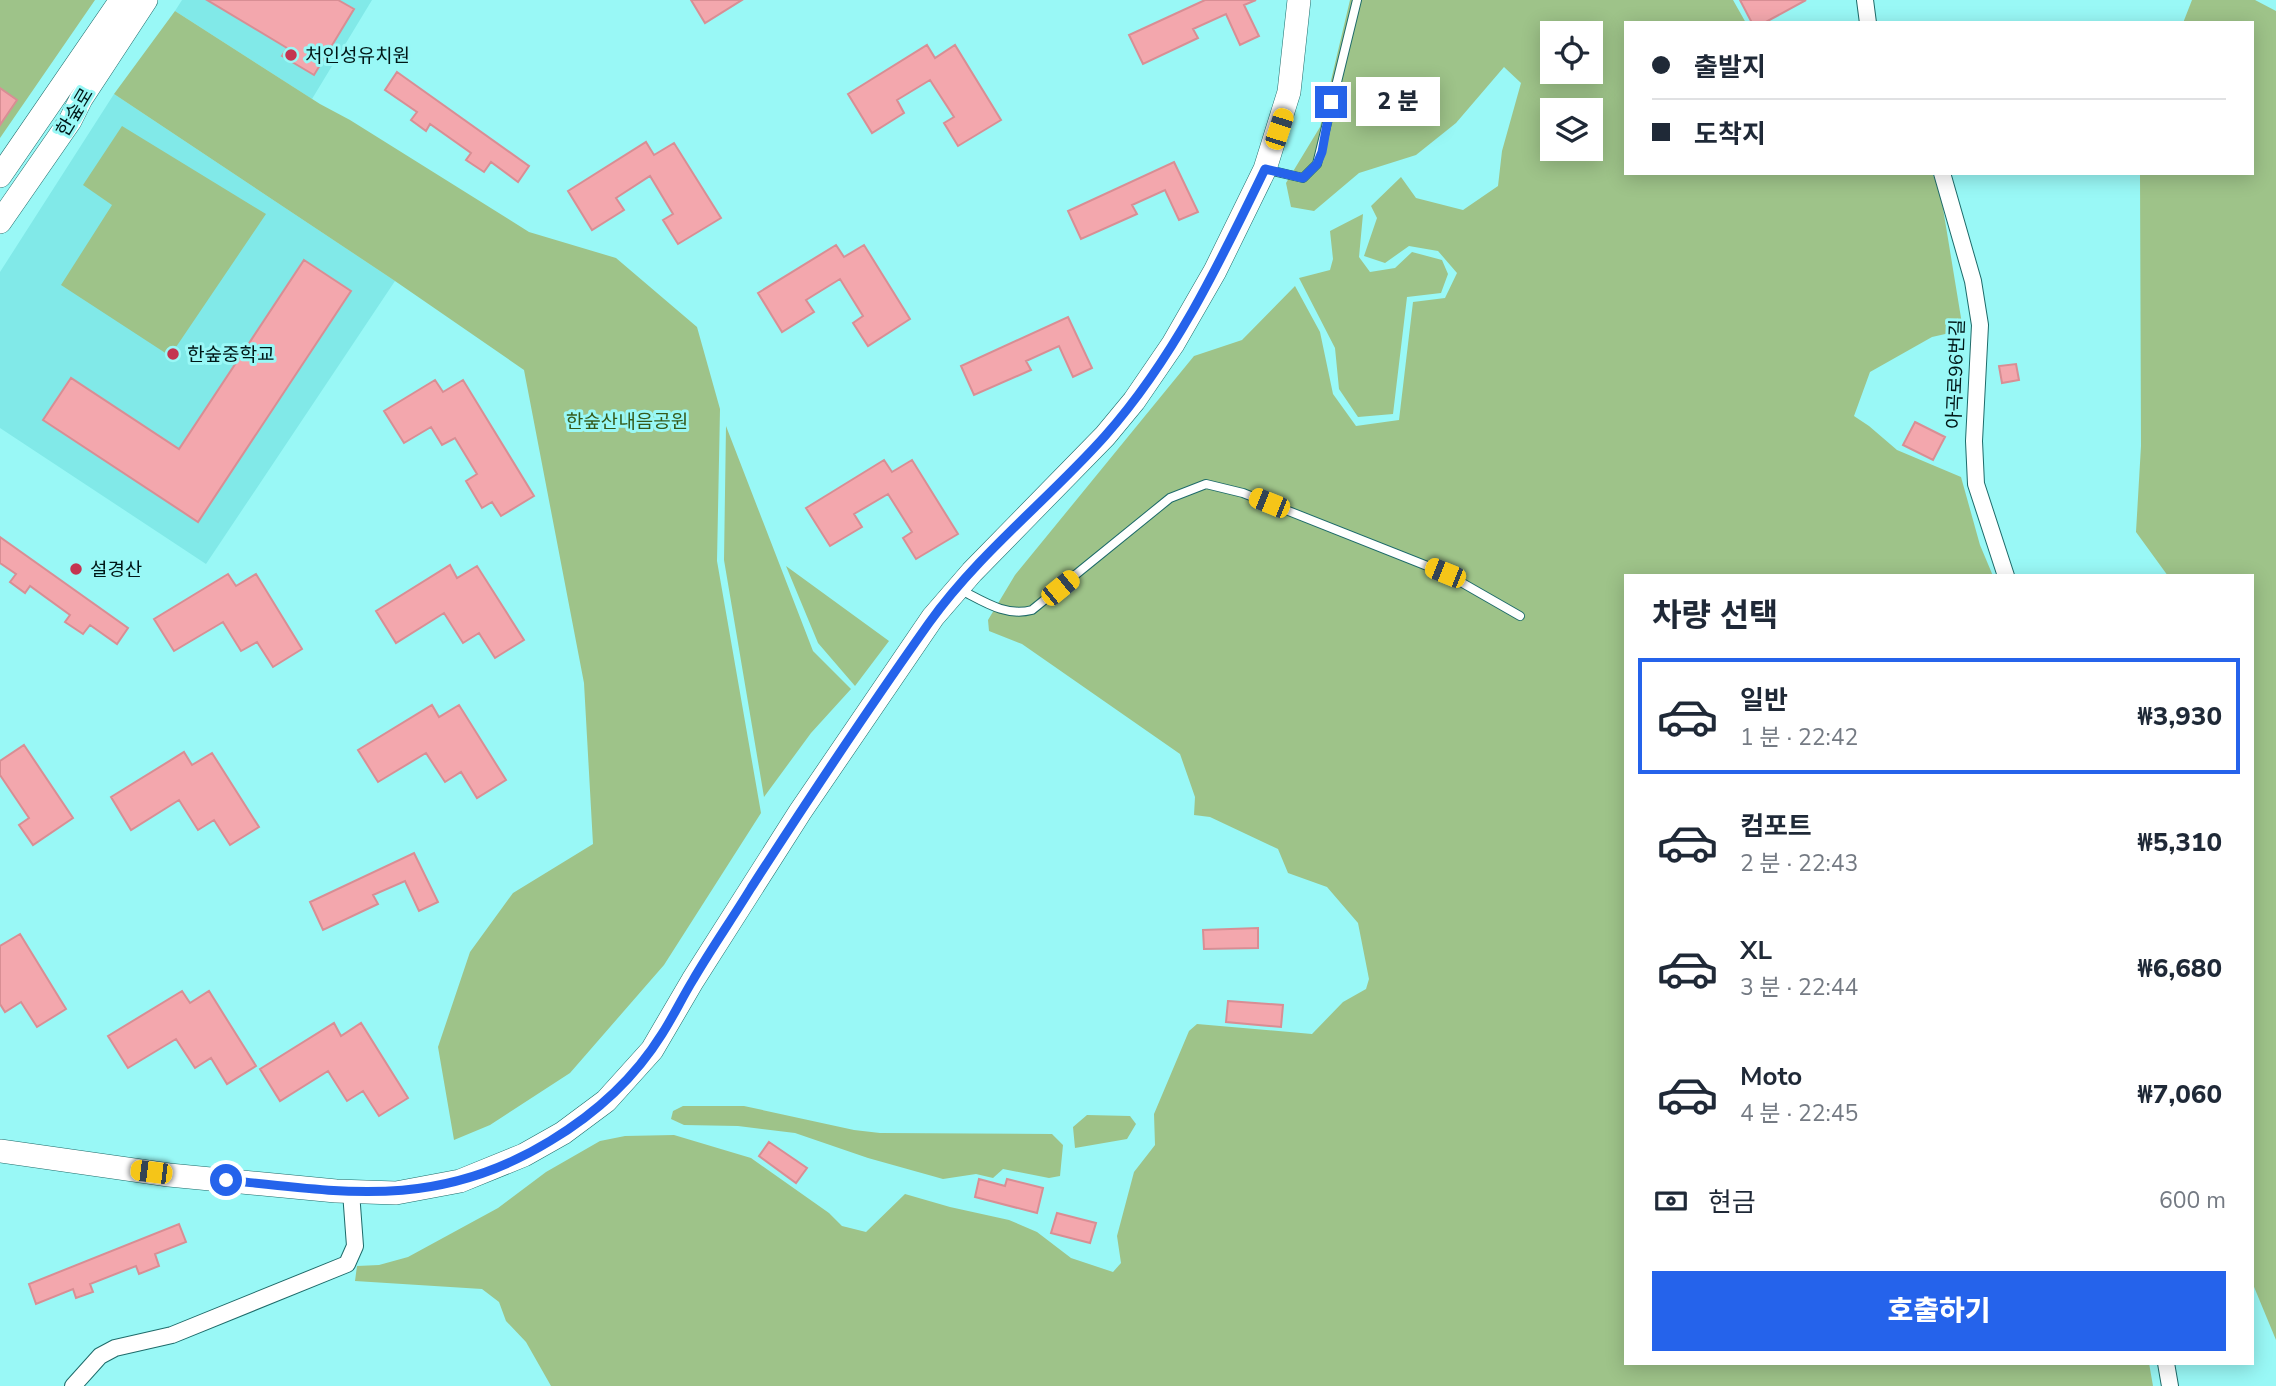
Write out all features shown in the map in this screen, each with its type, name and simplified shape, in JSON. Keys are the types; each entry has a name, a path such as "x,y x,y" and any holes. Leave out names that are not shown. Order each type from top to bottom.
{"street":[{"name":"한숲로","path":"0,176 121,0"},
{"name":"한숲로","path":"0,222 70,121 81,99 146,0"},
{"path":"0,1150 169,1175 351,1192 416,1191 460,1181 486,1171 547,1143 596,1110 622,1085 661,1035 800,812 926,627 957,589 1087,455 1134,401 1195,307 1265,169 1289,92 1299,0"},
{"path":"1865,0 1868,21"},
{"name":"아곡로96번길","path":"1943,175 1973,281 1980,324 1974,441 1976,484 2005,574"},
{"path":"72,1386 100,1356 115,1348 172,1335 347,1264 355,1246 351,1192"},
{"path":"2166,1365 2170,1386"}],"lane":[{"path":"1265,169 1303,178 1317,164 1357,0"},
{"path":"957,589 1000,610 1032,610 1170,498 1206,484 1243,493 1445,573 1520,617"}],"shaded area":[{"name":"처인성유치원","path":"182,0 372,0 312,99 175,11"},
{"name":"한숲중학교","path":"114,94 395,281 206,564 0,428 0,272"}],"green space":[{"path":"0,0 95,0 0,138"},
{"path":"1350,0 1733,0 1745,21 1624,21 1624,175 1933,175 1940,190 1963,330 1932,337 1870,372 1854,416 1897,450 1961,477 1980,545 1992,574 1624,574 1624,1365 2149,1365 2153,1386 551,1386 526,1342 506,1321 499,1302 482,1289 355,1281 357,1266 379,1265 408,1257 498,1208 546,1172 600,1141 625,1136 674,1135 751,1158 829,1213 842,1226 866,1232 905,1194 1009,1220 1037,1232 1071,1258 1113,1272 1121,1263 1117,1236 1134,1172 1155,1145 1154,1114 1189,1031 1197,1024 1312,1034 1343,1002 1366,989 1369,979 1358,923 1327,887 1288,873 1278,849 1210,817 1194,815 1195,797 1180,754 1022,644 989,631 988,620 1015,575 1194,356 1242,340 1295,286 1320,332 1333,394 1356,426 1399,420 1413,302 1445,298 1457,273 1438,251 1409,246 1385,263 1364,256 1377,218 1371,206 1401,177 1416,198 1463,210 1498,186 1502,151 1521,83 1504,67 1456,123 1416,155 1359,173 1314,211 1291,207 1286,183 1320,127"},
{"path":"2192,0 2255,0 2276,11 2276,1340 2254,1287 2254,574 2167,574 2136,532 2141,446 2140,175 2254,175 2254,21 2184,21"},
{"name":"한숲산내음공원","path":"175,11 320,104 529,232 616,258 697,327 720,409 717,561 761,813 664,965 570,1073 490,1125 454,1140 438,1047 470,952 513,893 593,844 584,683 524,370 114,94"},
{"path":"122,126 266,214 170,356 61,285 112,205 83,185"},
{"path":"1363,214 1359,257 1370,272 1395,268 1412,252 1442,260 1448,274 1441,293 1407,297 1393,414 1358,417 1339,389 1335,348 1299,278 1330,270 1333,259 1330,231"},
{"path":"726,426 813,651 851,689 811,733 764,797 724,560"},
{"path":"786,566 889,641 855,686 818,643"},
{"path":"683,1106 744,1106 854,1130 880,1133 1052,1134 1063,1145 1060,1176 1049,1178 1003,1169 993,1178 976,1174 943,1179 868,1158 795,1133 738,1126 684,1125 671,1119 673,1111"},
{"path":"1087,1115 1130,1116 1136,1124 1127,1139 1075,1148 1073,1127"}],"building":[{"path":"207,0 338,0 354,9 314,75 282,56 287,48"},
{"path":"691,0 742,0 705,23"},
{"path":"1205,0 1256,0 1244,5 1259,36 1240,45 1226,14 1193,29 1198,38 1143,64 1129,35"},
{"path":"1740,0 1806,0 1768,21 1751,21"},
{"path":"927,45 935,58 955,45 1001,120 958,146 944,123 954,117 930,80 897,100 904,113 872,133 848,94"},
{"path":"397,72 529,166 518,182 491,162 484,172 466,160 471,153 430,124 426,131 411,120 417,112 385,90"},
{"path":"0,88 17,100 0,125"},
{"path":"646,142 654,155 674,143 721,218 678,244 663,220 673,214 650,176 616,198 624,210 592,230 568,191"},
{"path":"1174,162 1198,212 1179,220 1165,190 1132,205 1137,214 1081,239 1068,211"},
{"path":"836,245 844,257 864,245 910,319 868,346 853,323 863,316 840,279 806,300 814,312 782,332 758,293"},
{"path":"304,260 351,291 198,522 43,420 71,378 179,449"},
{"path":"1068,317 1092,368 1073,377 1059,346 1026,361 1031,370 974,395 961,366"},
{"path":"2016,364 2019,380 2002,383 1999,366"},
{"path":"435,380 443,392 463,380 534,496 501,516 492,502 482,508 466,481 477,474 455,438 442,445 431,427 404,443 384,411"},
{"path":"1915,422 1945,437 1933,460 1903,445"},
{"path":"884,460 892,472 912,460 958,534 916,559 903,538 912,532 888,494 854,514 862,527 830,546 806,508"},
{"path":"0,537 128,628 117,644 90,625 83,634 65,622 70,615 30,586 25,593 10,582 16,574 0,563"},
{"path":"450,565 457,578 477,566 524,640 495,658 479,633 463,643 444,613 396,643 376,611"},
{"path":"228,574 236,586 256,574 302,649 273,667 257,642 241,651 223,622 174,651 154,619"},
{"path":"432,705 439,717 459,705 506,780 477,798 461,772 445,782 426,753 378,782 358,750"},
{"path":"24,745 73,818 33,845 19,825 29,818 0,775 0,761"},
{"path":"184,752 192,765 212,753 259,827 230,845 214,820 198,830 179,800 131,830 111,797"},
{"path":"414,853 438,902 419,911 405,881 373,895 378,904 323,930 310,902"},
{"path":"1258,928 1258,948 1204,949 1203,930"},
{"path":"20,934 66,1009 37,1027 21,1002 5,1012 0,1004 0,946"},
{"path":"182,991 190,1003 209,991 256,1066 227,1084 211,1058 195,1068 176,1039 128,1068 108,1036"},
{"path":"1228,1001 1283,1005 1281,1027 1226,1022"},
{"path":"334,1023 341,1036 361,1023 408,1098 379,1116 363,1091 347,1101 328,1071 280,1101 260,1069"},
{"path":"769,1142 807,1168 796,1183 759,1156"},
{"path":"979,1179 1005,1186 1007,1179 1043,1188 1037,1213 975,1197"},
{"path":"1057,1213 1096,1223 1090,1243 1051,1233"},
{"path":"179,1224 186,1242 155,1254 159,1266 139,1274 136,1266 90,1284 93,1292 76,1298 73,1289 36,1304 29,1284"}],"place":[{"name":"처인성유치원","path":"291,55"},
{"name":"한숲중학교","path":"173,354"},
{"name":"설경산","path":"76,569"}],"route":[{"path":"226,1180 364,1193 416,1191 460,1181 524,1155 582,1121 606,1101 652,1050 693,980 800,812 933,617 972,572 1105,436 1149,382 1195,307 1265,169 1303,178 1317,164 1322,152 1331,102"}]}
